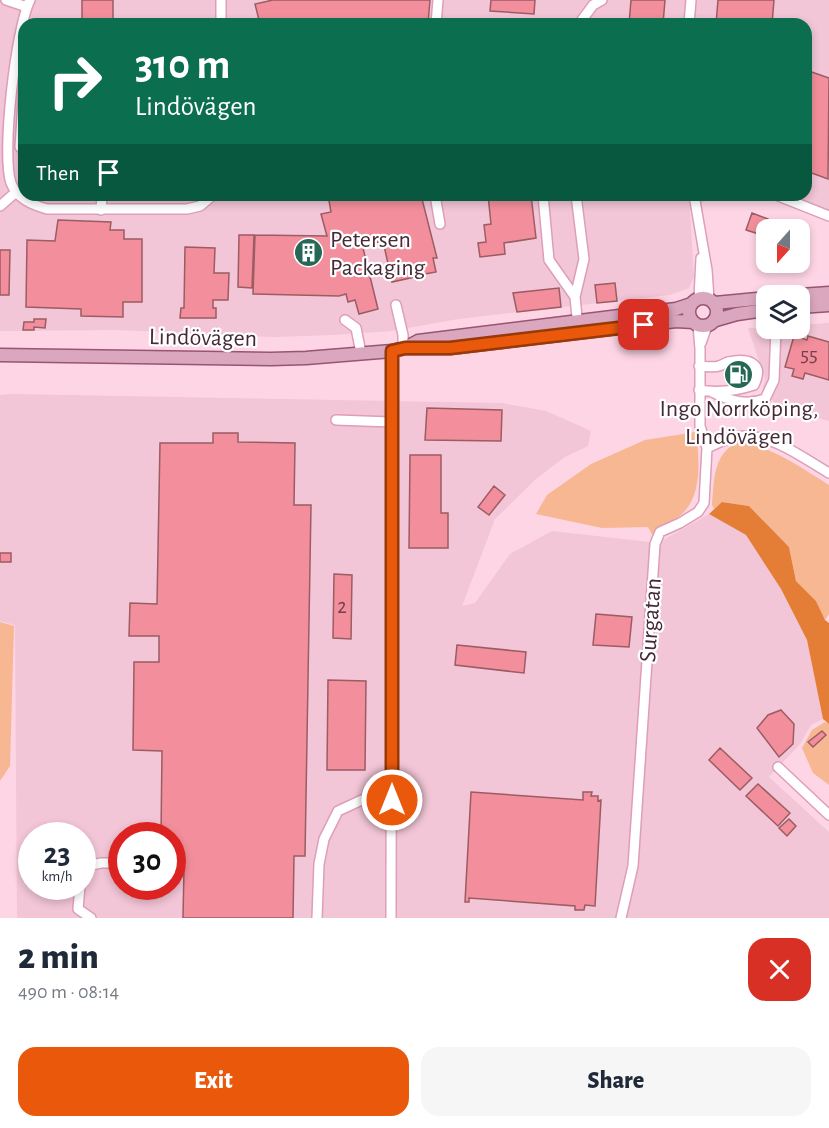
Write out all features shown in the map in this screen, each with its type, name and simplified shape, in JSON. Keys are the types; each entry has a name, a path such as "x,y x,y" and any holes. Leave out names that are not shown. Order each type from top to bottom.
{"main road":[{"path":"810,294 829,292"},
{"name":"Lindövägen","path":"0,355 271,359 400,349 450,348 676,309 703,301 756,298"},
{"path":"703,301 718,310 703,323 689,314 703,301"},
{"path":"810,306 829,305"},
{"name":"Lindövägen","path":"578,326 676,321 703,323 756,311"}],"street":[{"path":"6,0 28,3 26,18"},
{"path":"221,0 221,18"},
{"path":"436,18 438,0"},
{"path":"583,18 593,5 602,0"},
{"path":"690,18 691,0"},
{"path":"0,206 16,192 11,183 8,160 15,58 18,50"},
{"path":"0,182 10,176"},
{"path":"32,201 47,209 101,210 187,209 200,206 206,201"},
{"path":"101,210 102,201"},
{"path":"436,201 440,224"},
{"path":"544,201 549,260 575,297"},
{"path":"577,201 584,259 575,297 578,326"},
{"path":"695,201 707,270 703,301"},
{"path":"791,201 829,216"},
{"path":"391,918 391,422 402,328 396,305"},
{"path":"345,320 356,328 361,353"},
{"name":"Surgatan","path":"621,918 633,866 655,544 660,532 699,512 704,503 707,448 700,430 699,390 703,323"},
{"path":"712,392 729,401 754,403 765,399 774,380 776,339"},
{"path":"699,366 718,366 725,362 746,360 757,368 754,385 712,392 699,390"},
{"path":"336,420 391,422"},
{"path":"707,448 724,440 741,436 760,437 783,446 829,473"},
{"path":"778,767 829,815"},
{"path":"317,918 319,864 324,839 338,811 364,799 392,800"},
{"path":"79,900 78,909 91,918"}],"shaded area":[{"path":"0,0 829,0 829,222 775,201 812,201 812,18 18,18 18,201 704,201 690,209 694,277 689,288 670,295 458,319 391,331 334,335 273,337 118,330 0,331"},
{"path":"829,323 829,421 780,407 762,392 765,379 748,328 756,328 756,339 810,339 810,324"},
{"path":"0,395 501,403 546,411 591,431 588,446 565,457 537,478 495,519 462,606 475,603 510,554 552,531 658,543 709,514 746,535 781,589 807,640 823,719 811,725 800,744 769,777 829,832 829,918 17,918 15,625 0,621"},
{"path":"696,432 698,474 694,495 683,513 653,536 648,527 602,528 536,514 547,495 591,464 645,440"},
{"path":"741,441 776,453 829,485 829,614 825,620 816,601 796,581 789,547 749,506 723,502 714,509 712,505 715,476 720,459 732,446"},
{"path":"722,502 749,506 789,547 796,581 816,601 825,620 829,623 829,724 823,719 807,640 781,589 746,535 709,514"},
{"path":"0,622 14,626 10,766 0,781"},
{"path":"825,722 829,724 829,785 813,773 802,748 812,730"}],"building":[{"path":"82,0 113,0 113,18 82,18"},
{"path":"273,0 430,0 428,18 258,18 255,4"},
{"path":"491,0 535,0 534,14 490,11"},
{"path":"631,0 665,0 664,18 630,18"},
{"path":"718,0 774,0 772,18 716,18"},
{"path":"812,72 829,78 828,179 812,173"},
{"name":"Petersen Packaging","path":"329,201 423,201 437,258 433,258 436,272 425,274 425,277 416,280 415,277 392,282 383,241 363,248 378,309 359,314 355,300 348,302 346,294 339,296 253,294 255,235 327,236 321,214 331,212"},
{"path":"489,201 532,201 536,238 504,243 505,254 480,257 478,243 486,242 484,225 491,224"},
{"path":"752,213 768,219 756,219 756,233 746,230"},
{"path":"58,220 111,222 110,230 124,230 124,239 142,239 142,302 123,302 123,317 81,316 81,309 26,307 27,240 55,241"},
{"path":"239,235 254,235 252,288 238,287"},
{"path":"185,247 215,248 214,273 229,273 228,300 213,300 216,318 180,318 181,308 184,308"},
{"path":"0,250 10,250 9,295 0,295"},
{"path":"615,283 617,301 597,303 595,285"},
{"path":"559,288 561,307 517,312 513,293"},
{"path":"34,319 46,319 45,328 34,327 34,330 23,330 24,322 34,322"},
{"path":"810,337 829,342 829,380 805,373 803,379 792,376 794,369 785,367 793,339 807,340"},
{"path":"751,368 753,379 729,383 727,372"},
{"path":"427,408 502,410 501,441 425,440"},
{"path":"213,433 238,433 238,442 295,443 294,505 311,505 305,856 294,856 293,918 183,918 183,900 186,900 186,822 161,822 162,751 133,750 134,662 159,662 159,636 129,636 130,603 157,604 160,443 213,443"},
{"path":"410,455 441,455 441,513 448,513 448,548 409,548"},
{"path":"494,486 505,495 489,515 478,507"},
{"path":"0,553 11,553 11,562 0,562"},
{"path":"334,574 352,575 351,639 333,638"},
{"path":"596,614 632,617 629,647 593,645"},
{"path":"457,645 526,652 524,673 455,665"},
{"path":"328,680 366,681 365,770 327,770"},
{"path":"781,710 794,724 793,744 779,757 757,728 768,715"},
{"path":"822,731 826,735 813,747 808,742"},
{"path":"720,748 752,778 740,790 709,760"},
{"path":"758,784 790,813 778,826 746,796"},
{"path":"471,792 583,800 583,792 592,792 591,796 598,796 598,801 601,800 595,906 585,905 584,910 575,910 575,906 469,898 469,902 465,902"},
{"path":"789,819 796,826 787,836 779,828"}],"place":[{"name":"Petersen Packaging","path":"309,253"},
{"name":"Ingo Norrköping, Lindövägen","path":"739,375"}],"route":[{"path":"392,800 390,383 392,351 405,348 450,348 644,325"}]}
